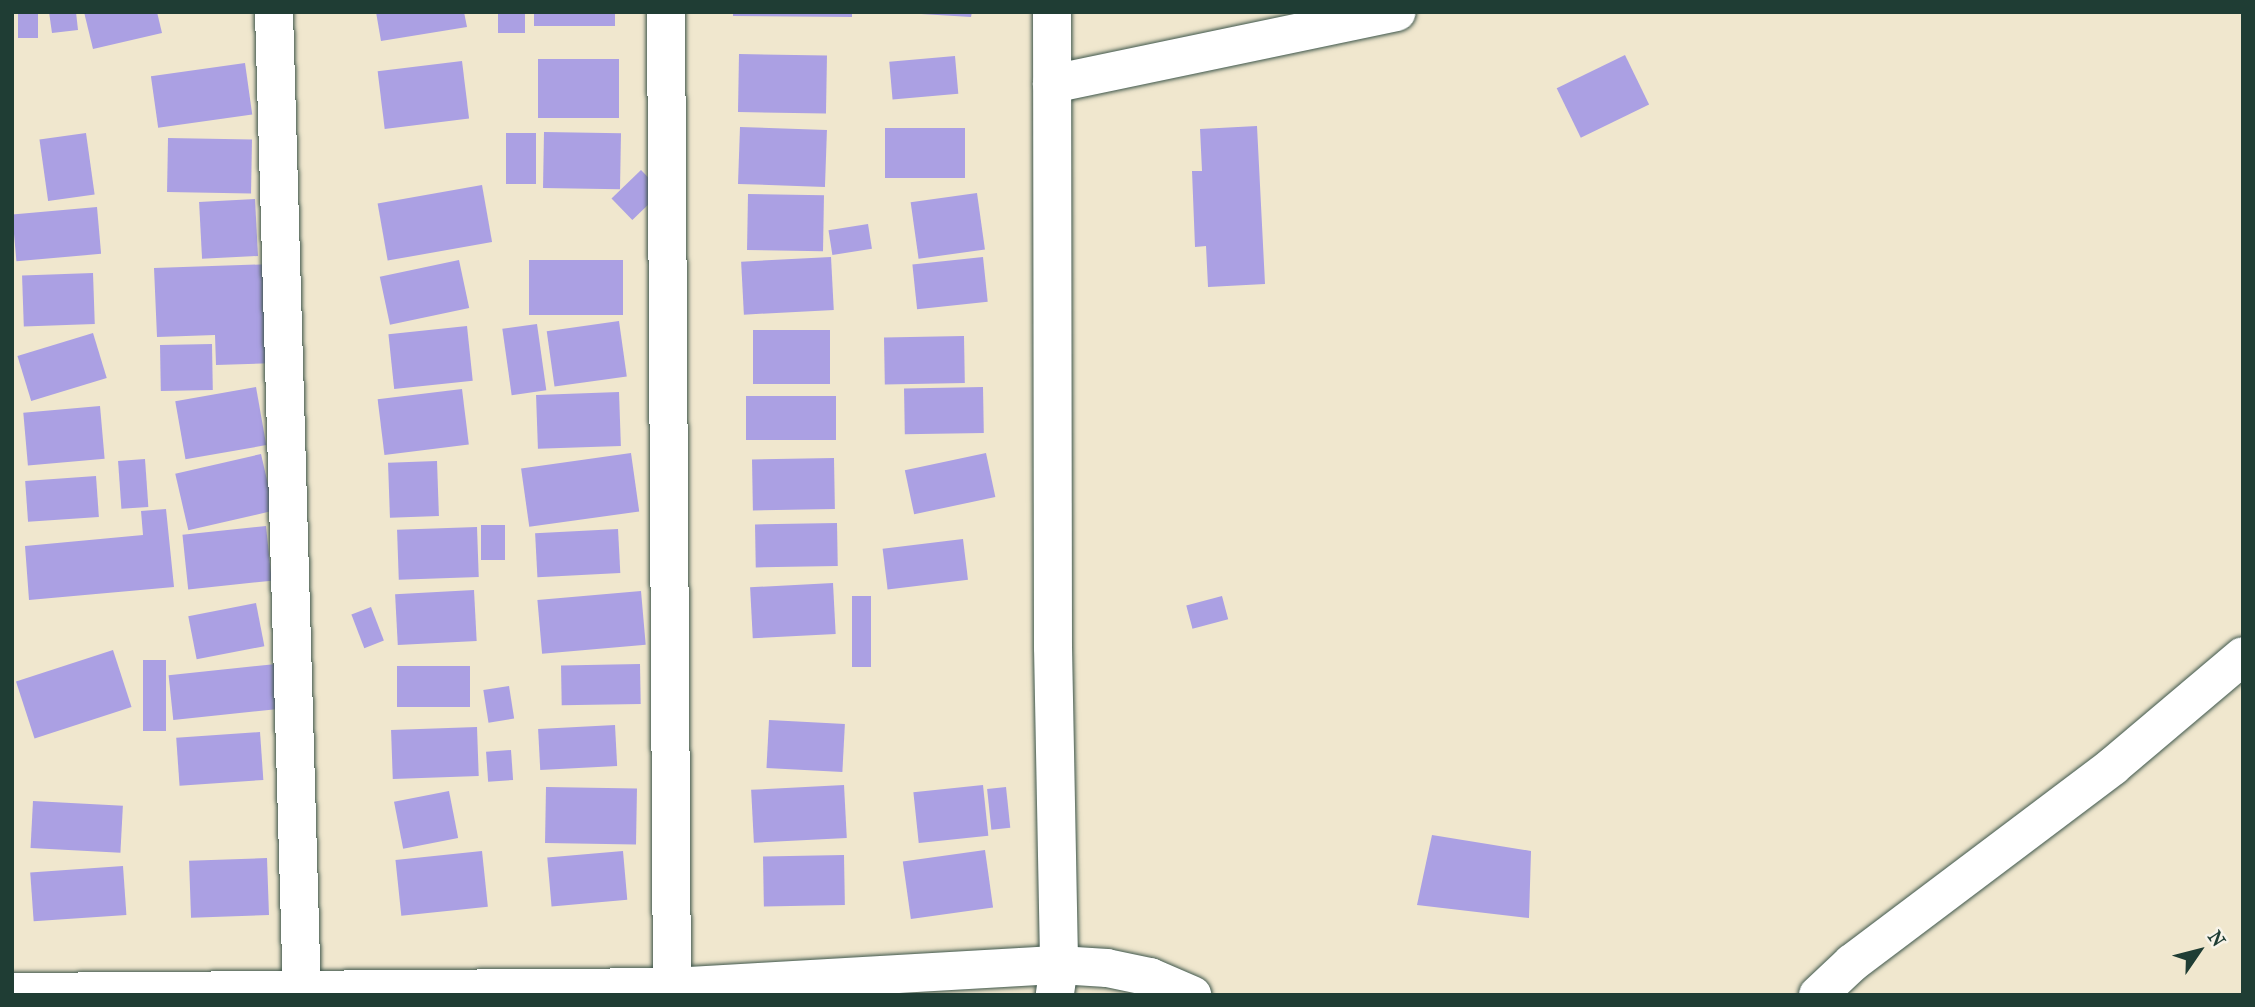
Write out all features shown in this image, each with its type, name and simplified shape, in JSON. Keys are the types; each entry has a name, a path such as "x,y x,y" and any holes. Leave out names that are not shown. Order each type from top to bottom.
{"street":[{"path":"274,12 302,991"},
{"path":"666,12 672,991"},
{"path":"1052,12 1053,633 1057,980"},
{"path":"1052,84 1397,12"},
{"path":"1818,995 1852,963 2103,774 2243,656"},
{"path":"12,992 672,991 1057,980 1107,968 1150,977 1192,995"}],"building":[{"path":"18,12 38,12 38,38 18,38"},
{"path":"49,12 76,12 78,30 52,33"},
{"path":"84,12 157,12 162,33 93,49"},
{"path":"376,12 464,12 467,27 381,41"},
{"path":"498,12 525,12 525,33 498,33"},
{"path":"534,12 615,12 615,26 534,26"},
{"path":"733,12 852,12 852,17 733,16"},
{"path":"921,12 972,12 971,17"},
{"path":"739,54 827,56 826,114 738,112"},
{"path":"1625,55 1649,104 1581,138 1557,88"},
{"path":"955,56 958,94 893,100 889,62"},
{"path":"538,59 619,59 619,118 538,118"},
{"path":"462,61 469,119 385,129 378,71"},
{"path":"245,63 252,114 158,128 151,76"},
{"path":"1257,126 1265,284 1208,287 1206,246 1195,247 1192,171 1202,171 1200,129"},
{"path":"740,127 827,130 825,187 738,184"},
{"path":"885,128 965,128 965,178 885,178"},
{"path":"544,132 621,133 620,189 543,188"},
{"path":"86,133 95,194 48,201 39,140"},
{"path":"506,133 536,133 536,184 506,184"},
{"path":"168,138 252,139 251,193 167,192"},
{"path":"641,170 662,192 632,220 612,198"},
{"path":"482,185 492,242 388,261 378,203"},
{"path":"977,193 985,249 919,259 911,202"},
{"path":"748,194 824,195 823,251 747,250"},
{"path":"255,199 258,256 202,259 199,202"},
{"path":"97,207 101,254 16,261 12,214"},
{"path":"868,224 872,249 832,255 828,230"},
{"path":"831,257 834,310 744,315 741,262"},
{"path":"983,257 988,302 917,309 912,264"},
{"path":"459,260 469,308 390,325 380,277"},
{"path":"529,260 623,260 623,315 529,315"},
{"path":"274,264 277,363 216,365 215,335 157,337 154,268"},
{"path":"93,273 95,324 24,326 22,275"},
{"path":"619,321 627,376 555,387 547,331"},
{"path":"537,324 546,390 512,395 502,329"},
{"path":"467,326 473,381 394,389 388,334"},
{"path":"753,330 830,330 830,384 753,384"},
{"path":"93,333 107,378 31,401 17,356"},
{"path":"964,336 965,383 885,384 884,337"},
{"path":"212,344 213,390 161,391 160,345"},
{"path":"256,387 266,445 185,459 175,401"},
{"path":"983,387 984,433 905,434 904,388"},
{"path":"462,389 469,445 384,455 378,399"},
{"path":"619,392 621,446 538,449 536,395"},
{"path":"746,396 836,396 836,440 746,440"},
{"path":"100,406 105,459 28,466 23,413"},
{"path":"631,453 639,511 529,527 521,468"},
{"path":"986,453 995,497 914,514 905,470"},
{"path":"261,454 274,511 188,530 175,474"},
{"path":"834,458 835,509 753,510 752,459"},
{"path":"145,459 148,507 121,509 118,461"},
{"path":"437,461 439,516 390,518 388,463"},
{"path":"96,476 99,517 28,522 25,481"},
{"path":"166,509 174,587 29,600 25,546 143,535 141,511"},
{"path":"837,523 838,566 756,567 755,524"},
{"path":"481,525 505,525 505,560 481,560"},
{"path":"266,526 272,581 188,589 182,535"},
{"path":"477,527 479,577 399,580 397,530"},
{"path":"618,529 620,573 537,577 535,533"},
{"path":"963,539 968,580 888,590 883,549"},
{"path":"833,583 836,634 753,638 750,587"},
{"path":"474,590 477,641 398,645 395,594"},
{"path":"641,591 646,645 542,654 537,600"},
{"path":"852,596 871,596 871,667 852,667"},
{"path":"1222,596 1228,619 1192,629 1186,606"},
{"path":"256,603 264,646 197,659 188,616"},
{"path":"371,607 384,641 364,648 351,615"},
{"path":"113,650 132,707 35,739 16,682"},
{"path":"143,660 166,660 166,731 143,731"},
{"path":"276,664 281,709 173,720 169,675"},
{"path":"640,664 641,704 562,705 561,665"},
{"path":"397,666 470,666 470,707 397,707"},
{"path":"509,686 514,719 488,723 483,690"},
{"path":"769,720 845,724 842,772 766,768"},
{"path":"615,725 617,766 540,770 538,729"},
{"path":"477,727 479,776 393,779 391,730"},
{"path":"260,732 263,780 180,786 176,738"},
{"path":"511,750 513,780 488,782 486,752"},
{"path":"844,785 847,838 754,843 751,790"},
{"path":"983,785 988,836 919,843 913,792"},
{"path":"546,787 637,789 636,845 545,843"},
{"path":"1006,787 1010,828 991,830 987,789"},
{"path":"449,791 458,838 403,849 394,802"},
{"path":"33,801 123,806 120,853 31,848"},
{"path":"1432,835 1531,851 1529,918 1417,905"},
{"path":"985,850 993,907 911,919 903,862"},
{"path":"482,851 488,907 401,916 395,860"},
{"path":"623,851 627,900 552,906 547,858"},
{"path":"844,855 845,905 764,906 763,856"},
{"path":"267,858 269,915 191,918 189,861"},
{"path":"123,866 126,915 34,921 30,872"}]}
